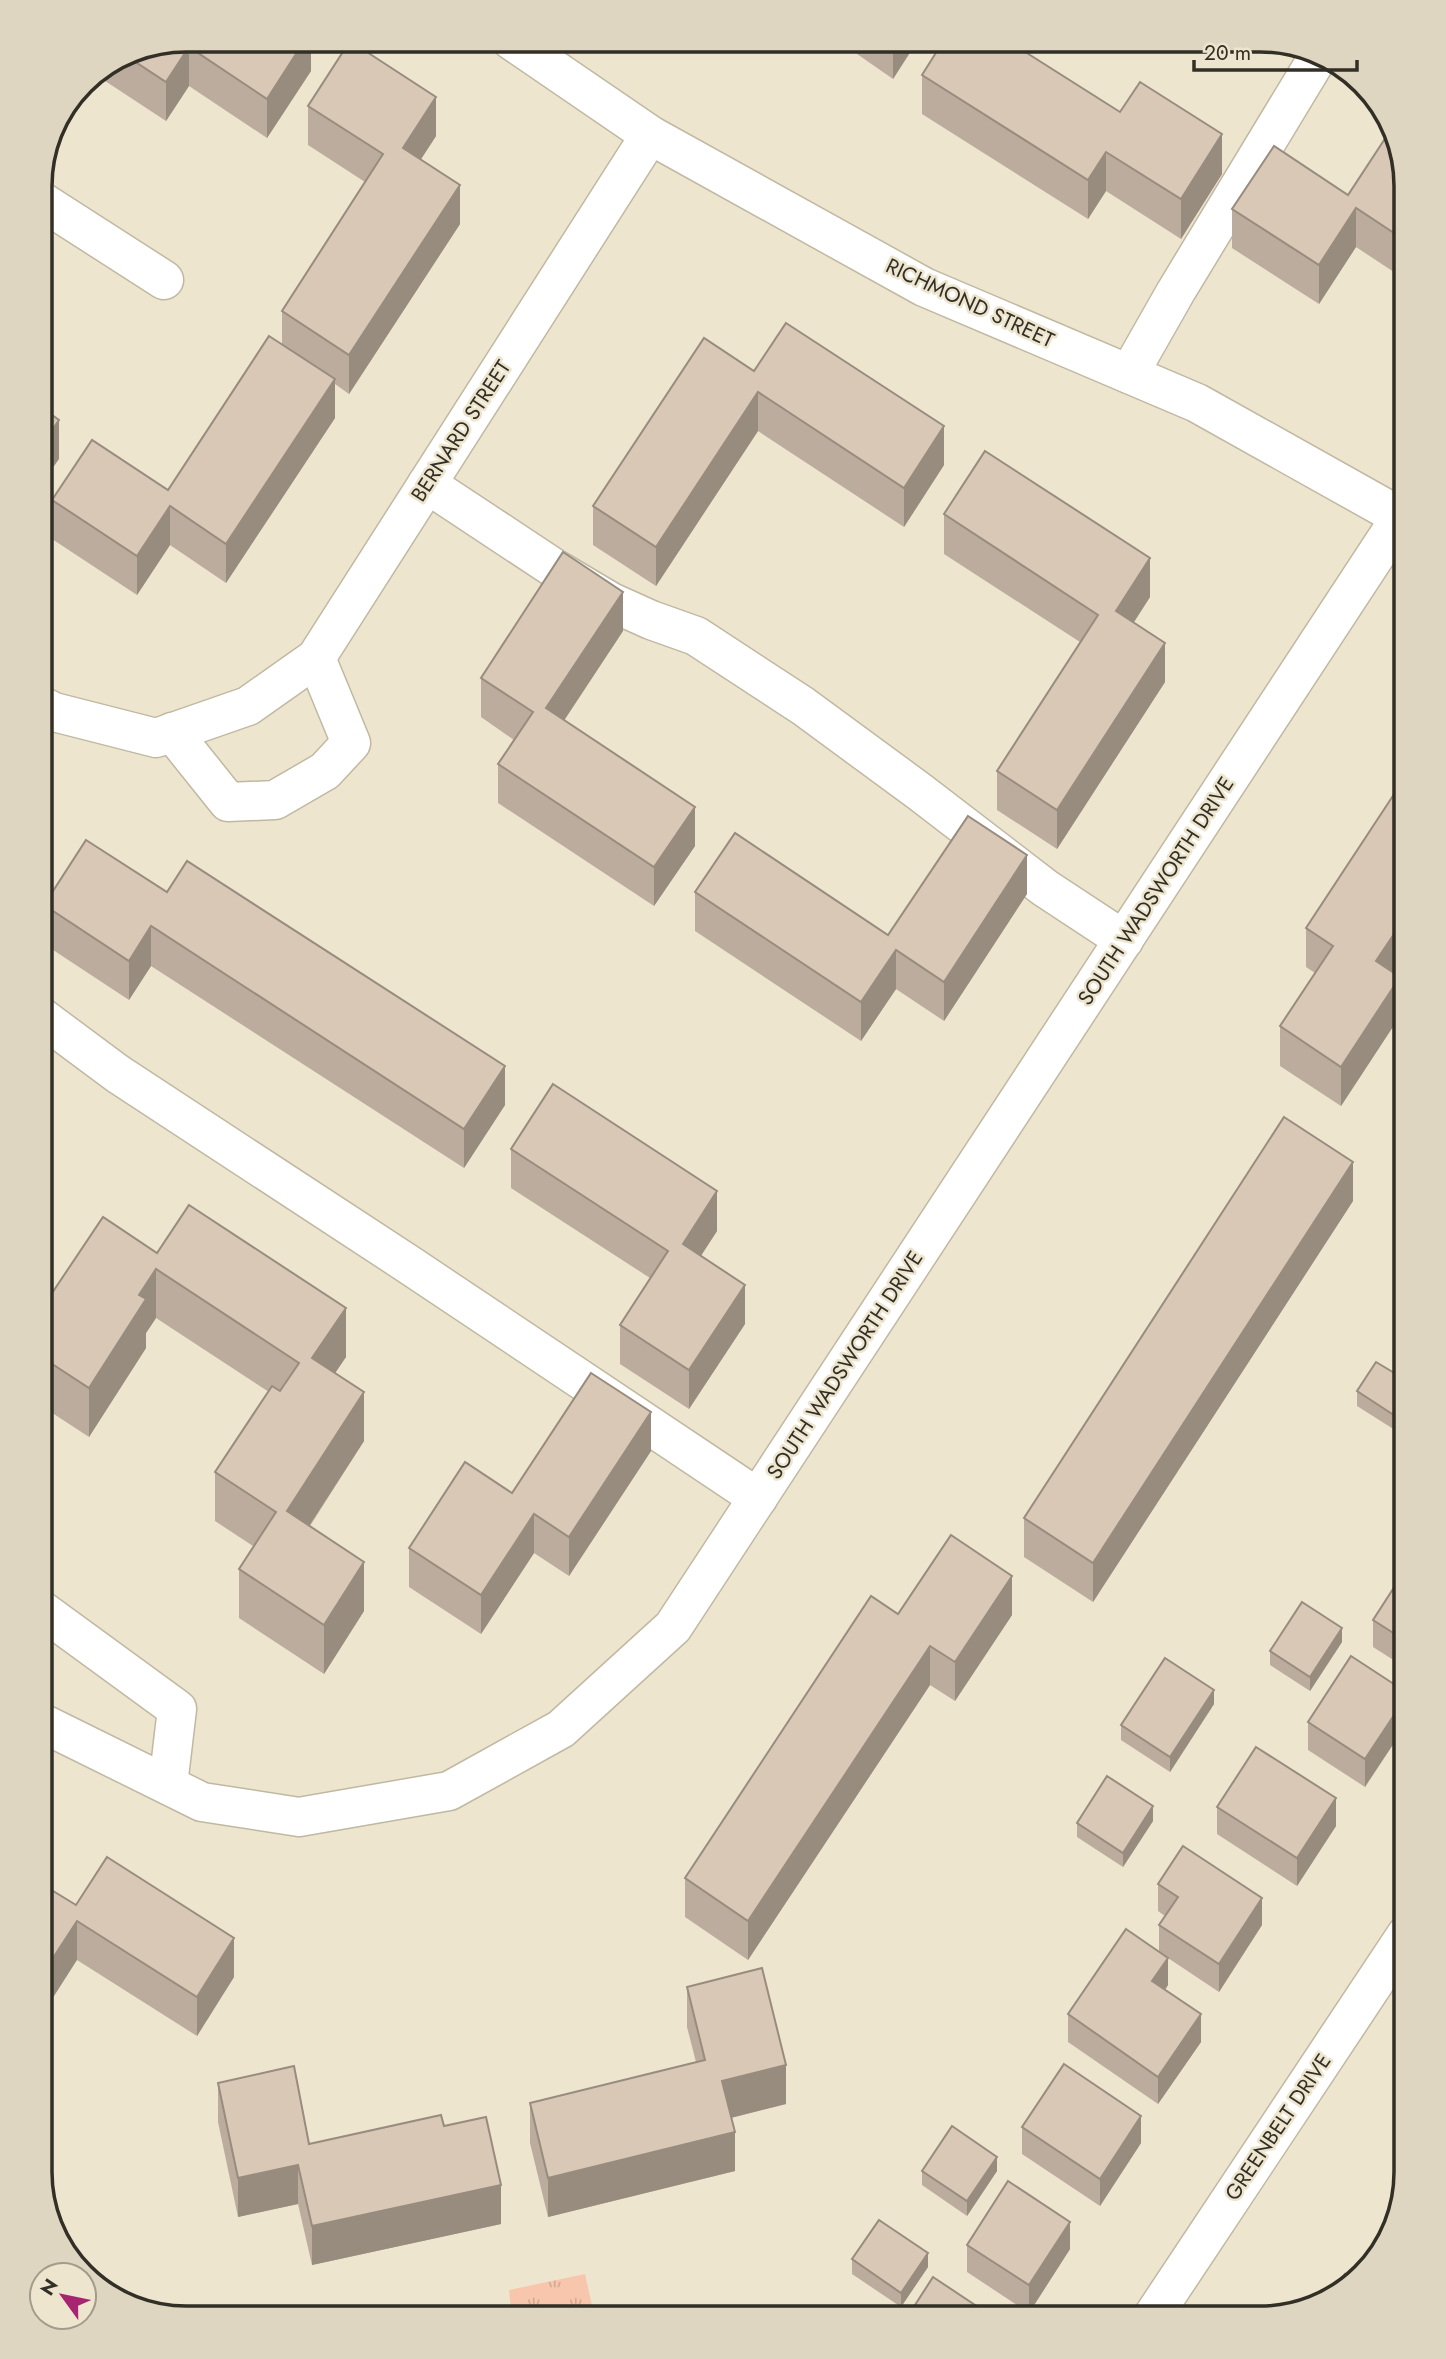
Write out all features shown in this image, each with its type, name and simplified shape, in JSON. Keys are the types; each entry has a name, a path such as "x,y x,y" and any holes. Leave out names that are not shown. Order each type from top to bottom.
{"street":[{"name":"RICHMOND STREET","path":"529,52 650,135 924,287 1197,403 1394,510"},
{"path":"1129,374 1314,64"},
{"name":"BERNARD STREET","path":"53,711 156,738 248,706 316,659 650,135"},
{"path":"53,209 164,280"},
{"path":"427,484 557,570 611,601 696,636 803,706 1045,888 1124,940"},
{"name":"SOUTH WADSWORTH DRIVE","path":"52,1728 202,1802 299,1817 449,1791 561,1729 673,1627 1394,530"},
{"path":"172,732 228,802 275,800 325,771 351,743 316,659"},
{"path":"53,1025 118,1074 758,1498"},
{"path":"52,1618 177,1709 168,1785"},
{"name":"GREENBELT DRIVE","path":"1160,2306 1394,1953"}],"green space":[{"path":"585,2274 592,2306 511,2306 509,2290"}],"building":[{"path":"186,52 166,82 136,62 160,55"},
{"path":"197,52 297,52 267,99"},
{"path":"343,52 367,52 436,97 403,148 460,185 349,355 282,311 383,154 308,106"},
{"path":"936,53 1027,53 1120,112 1140,82 1222,134 1181,199 1106,152 1088,180 922,75"},
{"path":"1385,139 1391,160 1394,187 1394,233 1356,208 1319,265 1232,209 1274,146 1348,195"},
{"path":"786,323 944,426 904,488 758,392 656,547 593,506 704,338 754,371"},
{"path":"269,336 335,379 226,544 170,506 137,556 53,501 92,440 168,490"},
{"path":"53,416 59,420 53,429"},
{"path":"985,451 1150,558 1116,611 1165,643 1057,810 997,771 1098,615 944,514"},
{"path":"563,552 623,592 546,708 695,807 654,867 498,764 533,712 481,678"},
{"path":"1394,794 1394,934 1376,961 1394,973 1394,986 1341,1067 1280,1026 1333,946 1306,928"},
{"path":"968,816 1027,855 944,982 896,950 861,1002 695,892 735,833 888,935"},
{"path":"86,840 167,892 187,861 505,1066 464,1129 151,926 129,961 53,911 53,892"},
{"path":"553,1084 717,1191 683,1244 745,1285 689,1370 620,1325 668,1251 511,1149"},
{"path":"1284,1117 1353,1162 1093,1563 1024,1518"},
{"path":"189,1205 346,1308 312,1358 364,1392 287,1511 364,1562 324,1625 239,1569 276,1512 215,1472 272,1386 280,1391 299,1363 156,1269 139,1295 146,1299 89,1388 52,1364 52,1292 103,1217 157,1253"},
{"path":"1376,1362 1394,1373 1394,1415 1357,1391"},
{"path":"591,1373 651,1412 569,1537 534,1514 481,1595 409,1548 465,1462 512,1493"},
{"path":"951,1535 1012,1576 955,1662 930,1646 748,1921 685,1878 871,1596 898,1614"},
{"path":"1394,1588 1394,1633 1373,1620"},
{"path":"1302,1602 1342,1628 1310,1677 1270,1651"},
{"path":"1351,1656 1394,1684 1394,1715 1365,1759 1308,1722"},
{"path":"1165,1658 1214,1690 1170,1757 1121,1725"},
{"path":"1256,1747 1336,1798 1297,1858 1217,1807"},
{"path":"1107,1776 1153,1806 1123,1853 1077,1823"},
{"path":"1183,1846 1262,1898 1219,1964 1159,1925 1178,1897 1158,1884"},
{"path":"107,1857 234,1938 197,1997 77,1921 52,1959 52,1890 76,1905"},
{"path":"1126,1929 1168,1958 1152,1981 1201,2014 1158,2077 1068,2014"},
{"path":"762,1968 786,2065 722,2081 735,2132 548,2178 530,2103 705,2060 687,1987"},
{"path":"1064,2064 1141,2116 1100,2179 1022,2127"},
{"path":"294,2066 309,2144 441,2115 444,2126 486,2117 501,2185 312,2226 298,2165 238,2178 218,2083"},
{"path":"952,2126 997,2157 967,2201 922,2171"},
{"path":"1008,2181 1070,2222 1029,2285 967,2245"},
{"path":"879,2220 928,2253 901,2293 852,2259"},
{"path":"933,2277 976,2306 914,2306"}]}
